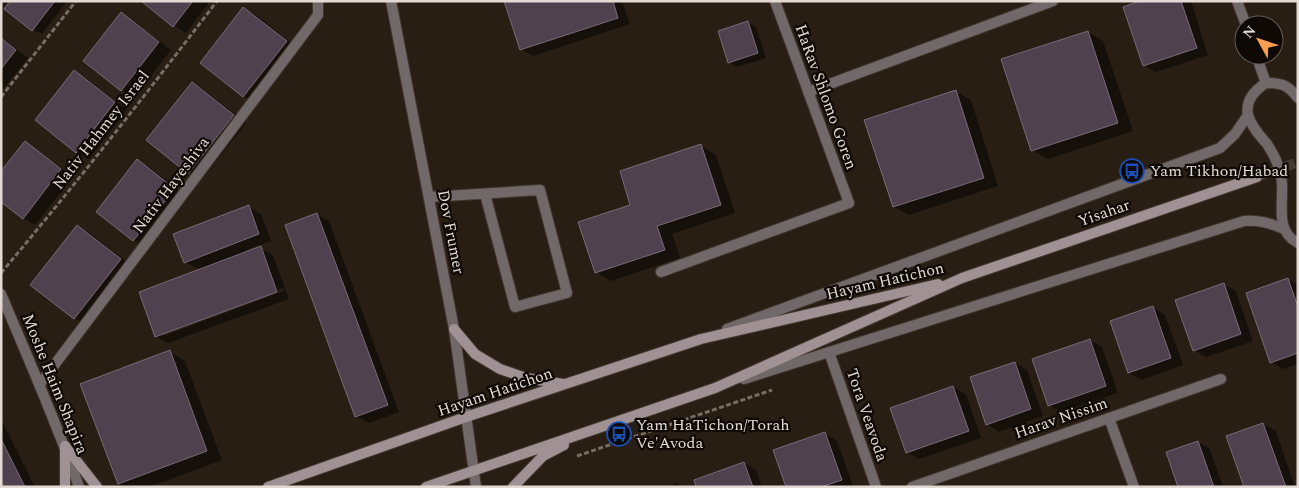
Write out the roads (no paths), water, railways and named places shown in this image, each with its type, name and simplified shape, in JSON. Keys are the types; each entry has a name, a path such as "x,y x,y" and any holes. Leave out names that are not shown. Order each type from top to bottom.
{"street":[{"name":"Nativ Hayeshiva","path":"40,384 318,15 318,1"},
{"name":"Dov Frumer","path":"391,1 454,330 476,487"},
{"name":"HaRav Shlomo Goren","path":"661,272 848,203 775,1"},
{"path":"808,92 1053,1"},
{"path":"1237,1 1242,15"},
{"path":"1260,65 1266,83"},
{"path":"1298,98 1285,85 1266,83 1251,96 1248,105 1248,115 1251,122 1274,155 1282,177 1284,229 1298,243"},
{"path":"701,339 1220,148 1235,134 1248,115"},
{"name":"Yisahar","path":"962,278 1257,176"},
{"path":"429,197 540,190 567,293 515,307 485,194"},
{"path":"715,388 1244,221 1268,222 1284,229"},
{"name":"Hayam Hatichon","path":"268,487 466,416 701,339 962,278"},
{"name":"Hayam Hatichon","path":"426,487 715,388 962,278"},
{"name":"Moshe Haim Shapira","path":"1,294 40,384 79,487"},
{"path":"454,330 475,354 500,369 526,378 564,384"},
{"name":"Tora Veavoda","path":"829,352 876,487"},
{"name":"Harav Nissim","path":"912,487 1221,379"},
{"path":"1109,418 1134,487"},
{"path":"513,487 543,456 589,431"},
{"path":"65,446 65,487"},
{"path":"65,446 97,487"}],"tunnel":[{"path":"1257,177 1298,162"}],"place":[{"name":"Yam Tikhon/Habad","path":"1132,171"},
{"name":"Yam HaTichon/Torah Ve'Avoda","path":"619,434"}]}
